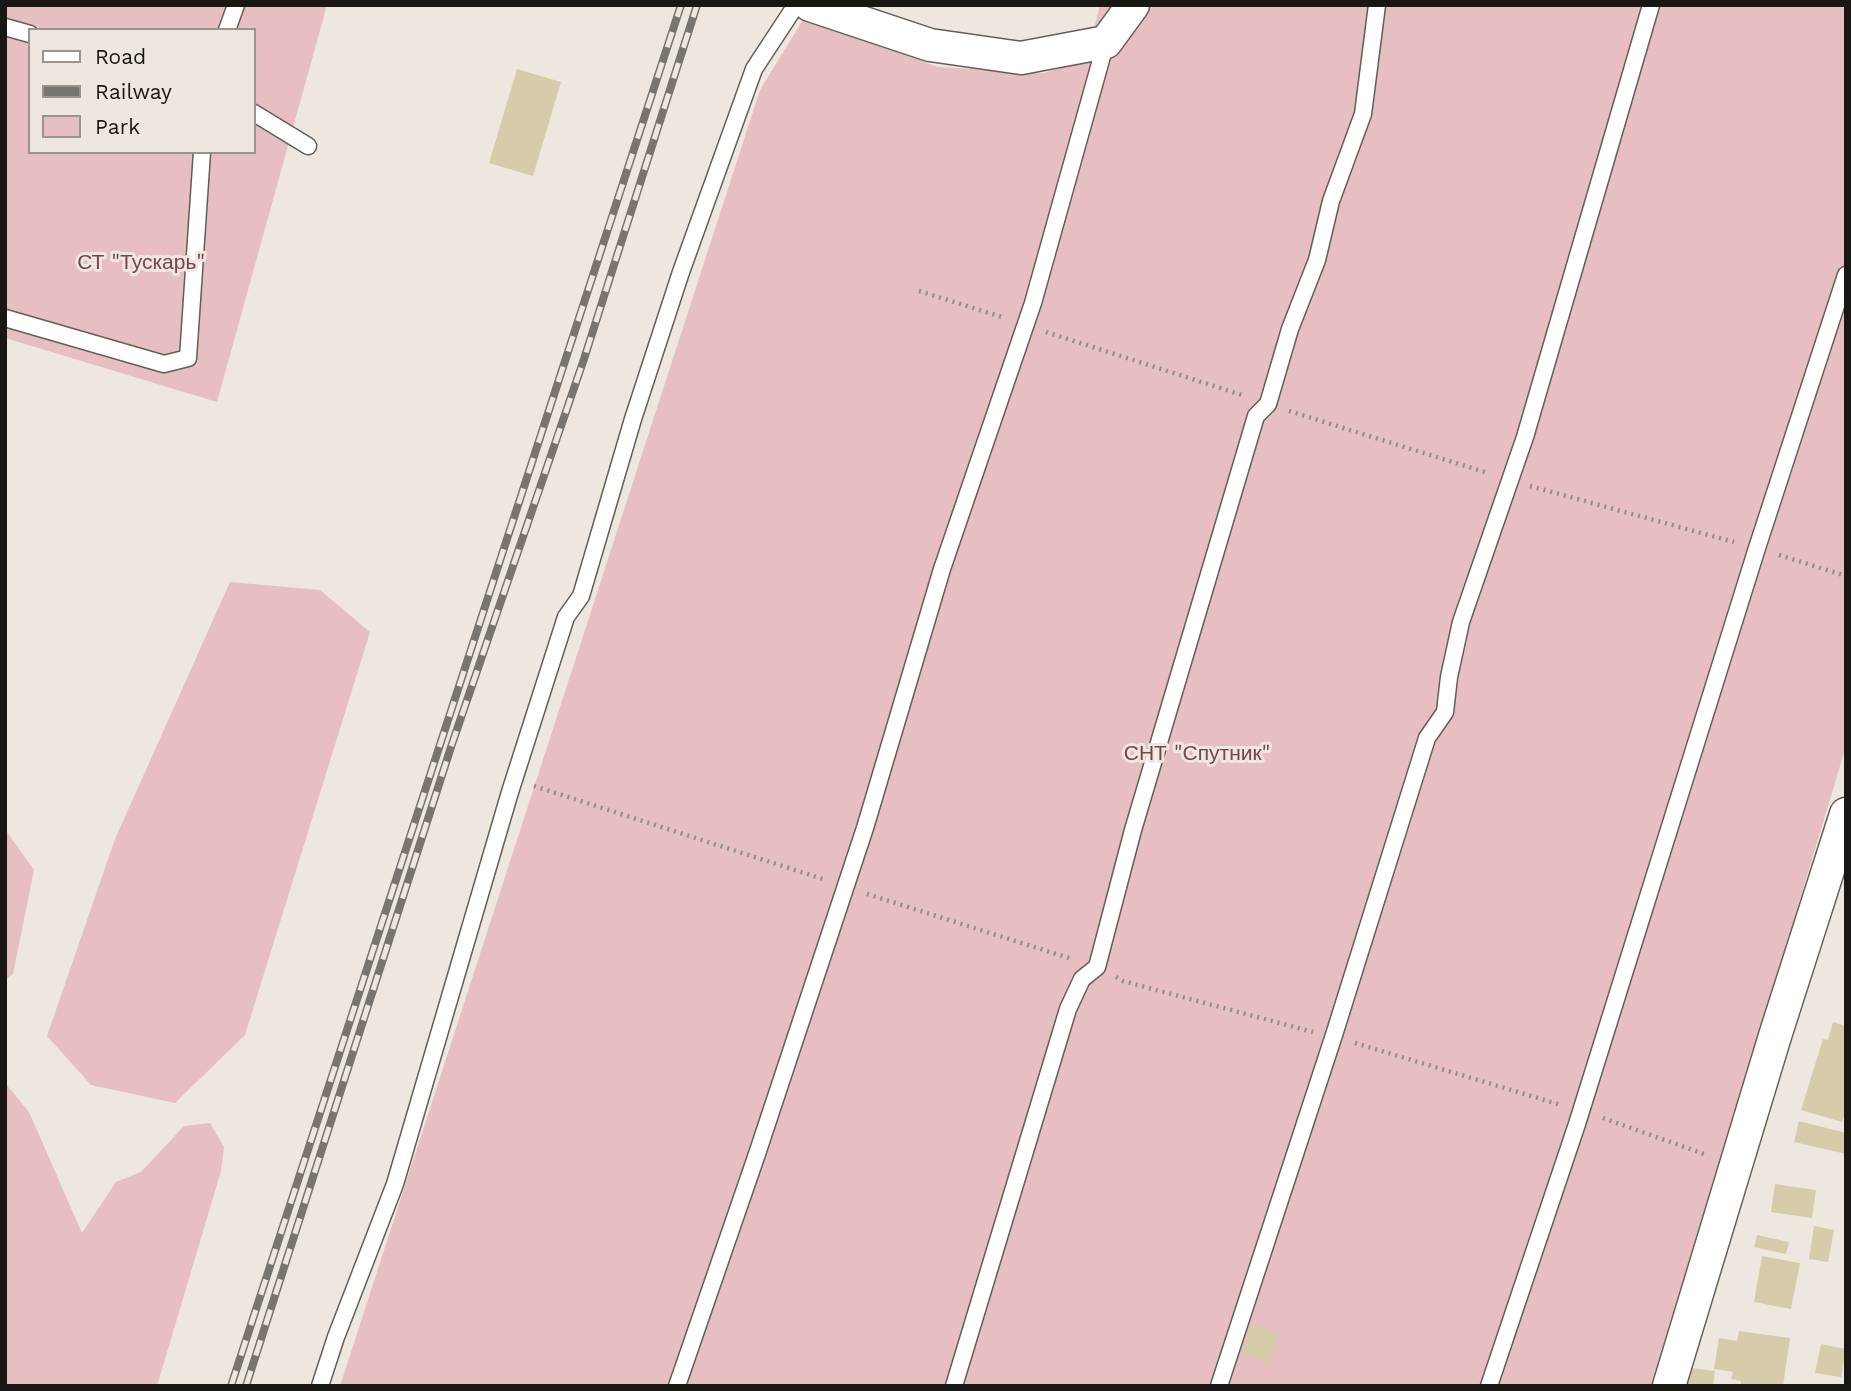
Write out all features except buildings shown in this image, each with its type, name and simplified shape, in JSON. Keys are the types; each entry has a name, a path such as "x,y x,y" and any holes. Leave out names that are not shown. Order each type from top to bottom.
{"street":[{"path":"810,5 930,45 1021,58 1106,42 1133,5"},
{"path":"1668,1386 1846,814"}],"lane":[{"path":"228,28 236,5"},
{"path":"320,1386 395,1184 514,780 566,617 581,596 633,419 681,272 754,69 796,5"},
{"path":"954,1386 1068,1009 1082,979 1097,967 1133,830 1256,416 1268,404 1290,329 1317,260 1331,201 1363,114 1377,5"},
{"path":"1219,1386 1334,1035 1427,737 1445,712 1461,622 1525,437 1651,5"},
{"path":"5,27 28,33"},
{"path":"677,1386 865,828 942,569 1025,325 1106,42"},
{"path":"256,114 308,145"},
{"path":"5,318 164,364 188,358 202,154"},
{"path":"1489,1386 1581,1111 1757,548 1846,275"}],"path":[{"path":"919,291 1510,480 1757,548 1846,576"},
{"path":"514,780 1097,967 1123,981 1316,1033 1334,1035 1368,1049 1581,1111 1736,1165"}],"green space":[{"name":"СТ \"Тускарь\"","path":"5,5 327,5 217,402 5,338"},
{"name":"СНТ \"Спутник\"","path":"1100,5 1846,5 1846,746 1654,1386 340,1386 760,90 804,18 938,67 1044,73 1086,60"},
{"path":"230,582 320,590 370,632 245,1035 175,1103 91,1085 47,1036 115,839"},
{"path":"7,832 34,870 13,974 5,980"},
{"path":"5,1083 29,1112 82,1233 116,1182 141,1172 184,1126 210,1123 224,1147 221,1171 157,1386 5,1386"}],"railway":[{"path":"231,1386 681,5"},
{"path":"246,1386 452,744 584,359 697,5"}]}
